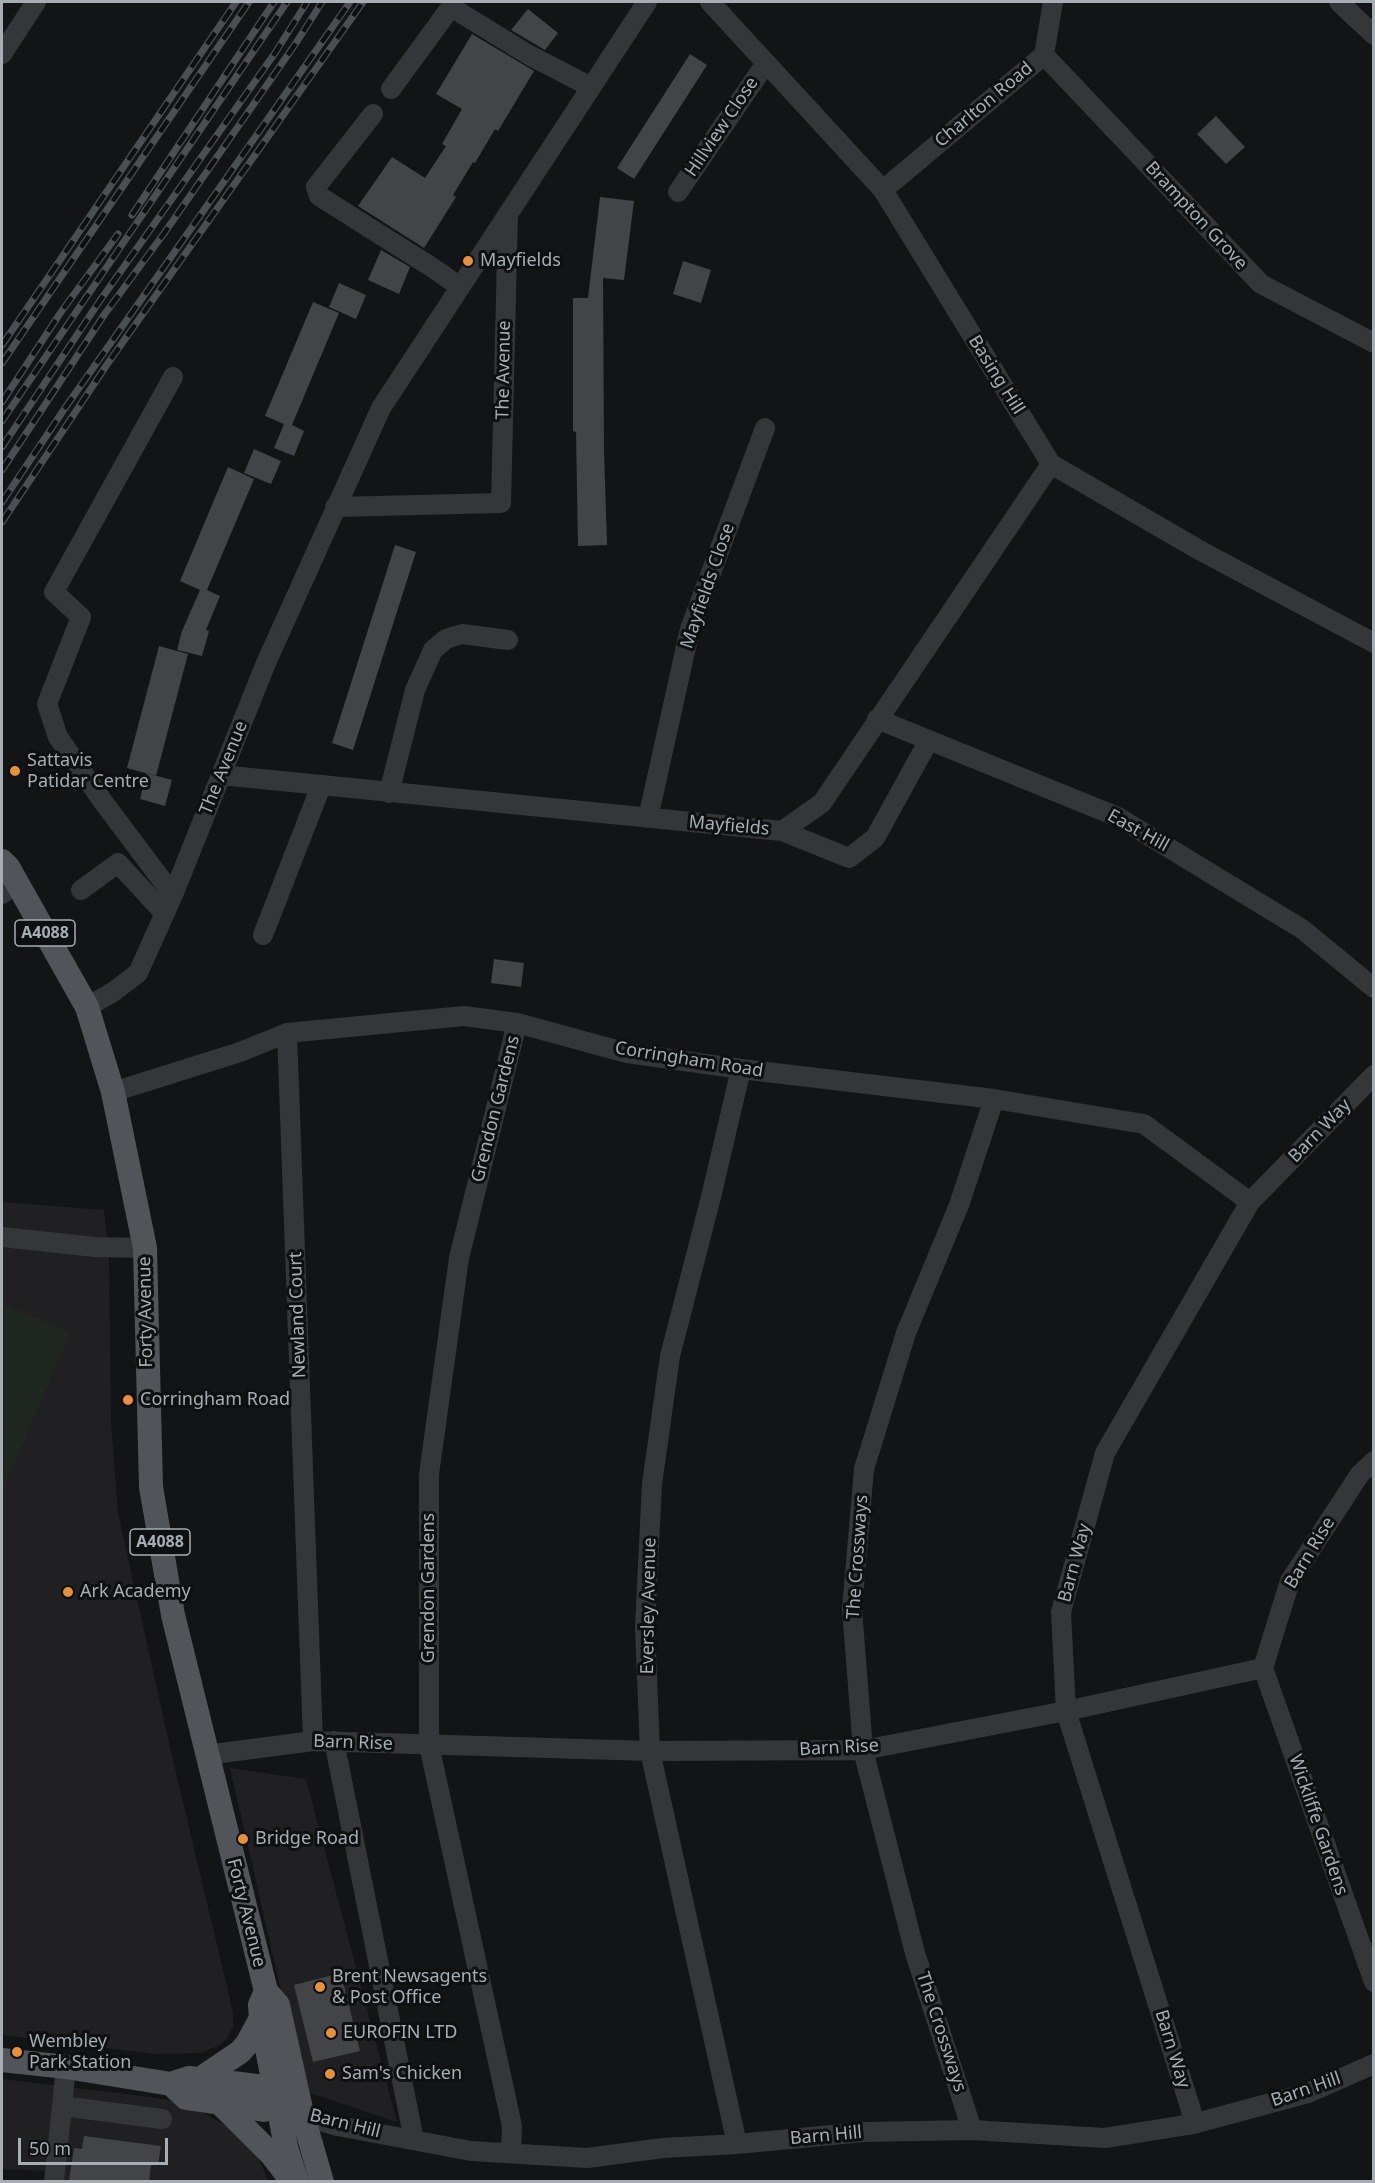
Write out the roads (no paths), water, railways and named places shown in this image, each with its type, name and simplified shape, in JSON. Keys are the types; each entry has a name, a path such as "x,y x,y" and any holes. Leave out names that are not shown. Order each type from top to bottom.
{"main road":[{"name":"Forty Avenue","path":"2,861 9,889 87,1007 113,1092 145,1248 150,1487 173,1615 266,1991 260,2005 261,2018 276,2100"},
{"path":"266,1991 278,2006 302,2113 322,2181"},
{"path":"200,2079 240,2052 261,2018"},
{"path":"2,2060 66,2067 171,2084 189,2078 263,2087 276,2100 264,2110 186,2098 171,2084"},
{"name":"A4088","path":"276,2100 286,2147 297,2181"},
{"path":"220,2103 272,2155 292,2181"}],"street":[{"path":"2,54 36,2"},
{"name":"The Avenue","path":"87,1007 113,992 138,973 173,895 266,663 381,408 647,2"},
{"name":"Charlton Road","path":"883,190 1044,55 1053,2"},
{"path":"1339,2 1374,35"},
{"name":"Basing Hill","path":"717,4 766,63 883,190 1051,464 1201,551 1374,643"},
{"path":"391,89 451,7 529,55 591,87"},
{"name":"Brampton Grove","path":"1044,55 1261,284 1374,343"},
{"name":"Hillview Close","path":"678,192 766,63"},
{"path":"373,114 316,188 319,196 434,268 460,287"},
{"name":"The Avenue","path":"335,507 501,503 508,214"},
{"path":"173,377 54,592 81,617 47,704 58,737 173,895"},
{"name":"Mayfields Close","path":"648,819 690,628 765,428"},
{"name":"Mayfields","path":"221,775 782,831 822,803 1051,464"},
{"path":"389,792 415,690 433,650 446,639 462,634 508,640"},
{"name":"East Hill","path":"877,719 1118,817 1302,929 1374,988"},
{"path":"782,831 849,858 875,838 929,740"},
{"path":"263,935 321,786"},
{"path":"81,890 118,863 165,914"},
{"name":"Corringham Road","path":"113,1092 240,1052 287,1034 464,1016 517,1023 627,1053 994,1100 1144,1124 1250,1202"},
{"name":"Grendon Gardens","path":"511,2153 512,2126 429,1745 429,1473 459,1258 517,1023"},
{"name":"Newland Court","path":"287,1034 313,1740"},
{"name":"Eversley Avenue","path":"737,2144 650,1751 645,1627 652,1484 670,1356 741,1069"},
{"name":"Barn Way","path":"1193,2124 1191,2110 1066,1711 1062,1612 1105,1453 1250,1202 1374,1076"},
{"name":"The Crossways","path":"972,2130 915,1953 863,1750 852,1609 864,1469 906,1333 959,1204 994,1100"},
{"path":"2,1237 95,1247 145,1248"},
{"name":"Barn Rise","path":"206,1755 313,1740 650,1751 863,1750 1066,1711 1263,1668 1290,1581 1360,1474 1374,1461"},
{"name":"Wickliffe Gardens","path":"1263,1668 1374,1982"},
{"path":"334,1741 414,2140"},
{"name":"Barn Hill","path":"276,2100 302,2113 338,2126 471,2151 587,2158 663,2148 737,2144 864,2132 972,2130 1104,2138 1193,2124 1308,2093 1374,2064"},
{"path":"54,2181 66,2067"},
{"path":"62,2106 162,2119"}],"railway":[{"path":"2,345 236,2"},
{"path":"2,363 249,2"},
{"path":"132,215 274,2"},
{"path":"2,421 287,2"},
{"path":"2,447 99,302 275,53 307,2"},
{"path":"2,470 104,315 165,232 322,2"},
{"path":"2,502 65,408 350,2"},
{"path":"2,522 106,366 363,2"},
{"path":"2,402 61,312 118,234"}],"place":[{"name":"Mayfields","path":"468,261"},
{"name":"Sattavis Patidar Centre","path":"15,771"},
{"name":"Corringham Road","path":"128,1400"},
{"name":"Ark Academy","path":"68,1592"},
{"name":"Bridge Road","path":"243,1839"},
{"name":"Brent Newsagents & Post Office","path":"320,1987"},
{"name":"EUROFIN LTD","path":"331,2033"},
{"name":"Wembley Park Station","path":"17,2052"},
{"name":"Sam's Chicken","path":"330,2074"}]}
